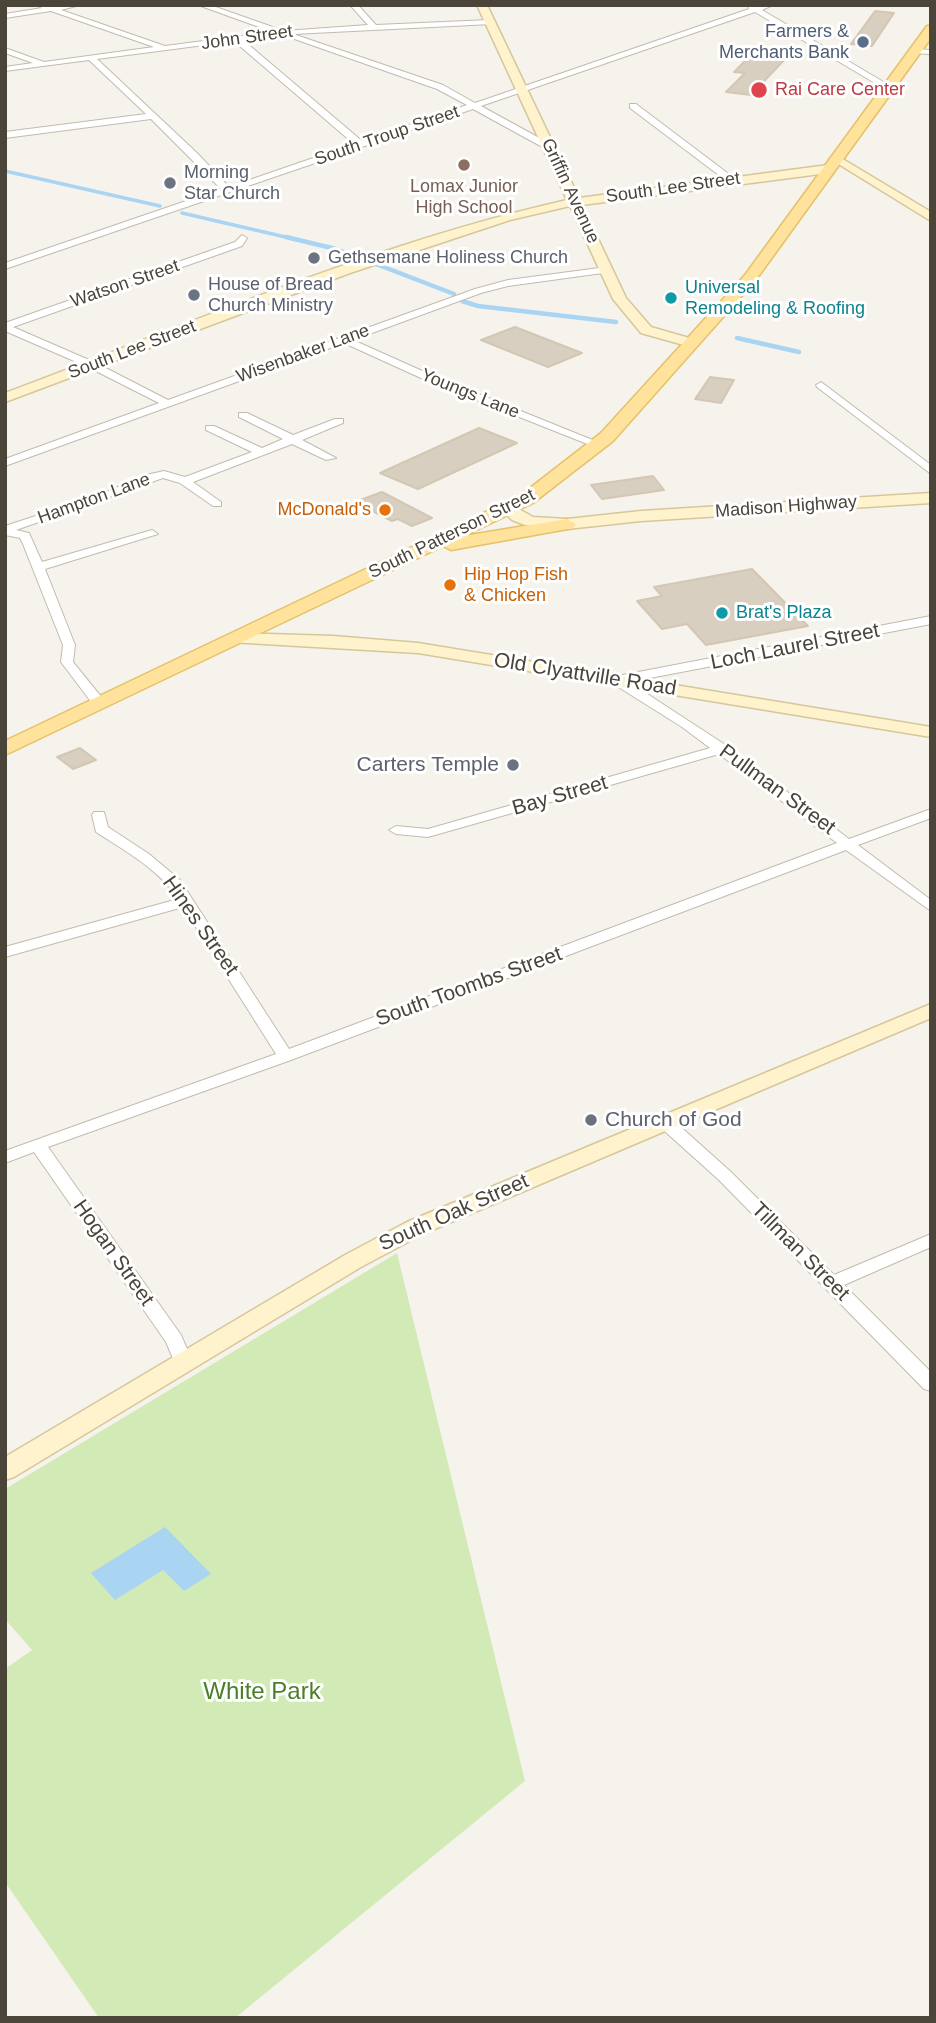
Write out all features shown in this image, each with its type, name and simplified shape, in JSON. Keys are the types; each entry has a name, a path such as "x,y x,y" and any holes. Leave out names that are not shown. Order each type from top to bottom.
{"main road":[{"name":"Griffin Avenue","path":"482,5 621,299 640,326 656,334 691,343"},
{"name":"South Patterson Street","path":"5,749 542,490 622,422 750,278 931,29"},
{"name":"South Lee Street","path":"5,398 367,262 507,217 574,202 832,163"},
{"path":"832,163 931,216"},
{"path":"542,490 542,496 552,509 567,519"},
{"name":"Madison Highway","path":"508,508 517,517 531,522 931,498"},
{"path":"420,549 567,519"},
{"name":"Old Clyattville Road","path":"236,638 333,641 418,648 931,732"},
{"name":"South Oak Street","path":"5,1471 353,1261 415,1227 931,1010"}],"street":[{"path":"40,5 167,49"},
{"path":"5,16 76,5"},
{"path":"202,5 427,82 549,147"},
{"path":"354,5 374,27"},
{"name":"South Troup Street","path":"5,266 362,146 752,8 769,5"},
{"path":"752,8 888,87"},
{"name":"John Street","path":"5,69 287,34 489,22"},
{"path":"238,40 362,146"},
{"path":"5,50 43,64"},
{"path":"915,51 931,52"},
{"path":"91,58 228,191"},
{"path":"633,106 731,180"},
{"path":"5,135 152,116"},
{"name":"Watson Street","path":"5,327 239,244 242,239"},
{"name":"Wisenbaker Lane","path":"5,463 343,339 500,285 607,270"},
{"path":"5,327 92,365 168,404"},
{"name":"Youngs Lane","path":"343,339 425,376 599,444"},
{"path":"821,385 931,471"},
{"path":"243,415 330,458"},
{"name":"Hampton Lane","path":"5,531 101,498 150,477 164,474 184,481 340,421"},
{"path":"210,428 260,452"},
{"path":"184,481 217,504"},
{"path":"5,531 24,536 69,645 67,662 100,704"},
{"path":"39,567 152,534"},
{"name":"Loch Laurel Street","path":"617,680 830,642 931,620"},
{"name":"Pullman Street","path":"617,680 687,724 931,907"},
{"name":"Bay Street","path":"396,830 428,833 722,750"},
{"name":"South Toombs Street","path":"5,1157 285,1056 931,813"},
{"name":"Hines Street","path":"99,814 101,829 164,872 188,901 285,1056"},
{"path":"5,952 188,901"},
{"name":"Tillman Street","path":"666,1123 725,1176 931,1384"},
{"name":"Hogan Street","path":"38,1145 174,1340 184,1363"},
{"path":"832,1283 931,1240"}],"green space":[{"name":"White Park","path":"397,1253 525,1781 235,2018 99,2018 5,1882 5,1669 32,1650 5,1619 5,1489"}],"water":[{"path":"165,1527 211,1574 184,1591 163,1570 115,1600 91,1573"}],"building":[{"path":"875,11 894,13 872,46 851,44"},
{"path":"753,53 787,57 751,95 726,92 745,73 734,72"},
{"path":"515,327 582,353 548,367 481,340"},
{"path":"710,377 734,380 721,403 695,399"},
{"path":"479,428 517,443 418,489 380,473"},
{"path":"653,476 664,490 602,499 591,485"},
{"name":"McDonald's","path":"382,492 432,518 412,526 398,519 392,521 355,502"},
{"name":"Brat's Plaza","path":"752,569 808,626 706,645 687,624 662,629 637,601 662,596 654,587"},
{"path":"80,748 96,760 73,769 57,757"}],"waterway":[{"path":"5,171 160,206"},
{"path":"182,213 294,239"},
{"path":"286,237 336,249 361,259"},
{"path":"376,264 454,294"},
{"path":"462,301 478,306 616,322"},
{"path":"737,338 799,352"}],"place":[{"name":"Farmers & Merchants Bank","path":"863,42"},
{"name":"Rai Care Center","path":"759,90"},
{"name":"Lomax Junior High School","path":"464,165"},
{"name":"Morning Star Church","path":"170,183"},
{"name":"Gethsemane Holiness Church","path":"314,258"},
{"name":"House of Bread Church Ministry","path":"194,295"},
{"name":"Universal Remodeling & Roofing","path":"671,298"},
{"name":"McDonald's","path":"385,510"},
{"name":"Hip Hop Fish & Chicken","path":"450,585"},
{"name":"Brat's Plaza","path":"722,613"},
{"name":"Carters Temple","path":"513,765"},
{"name":"Church of God","path":"591,1120"}]}
